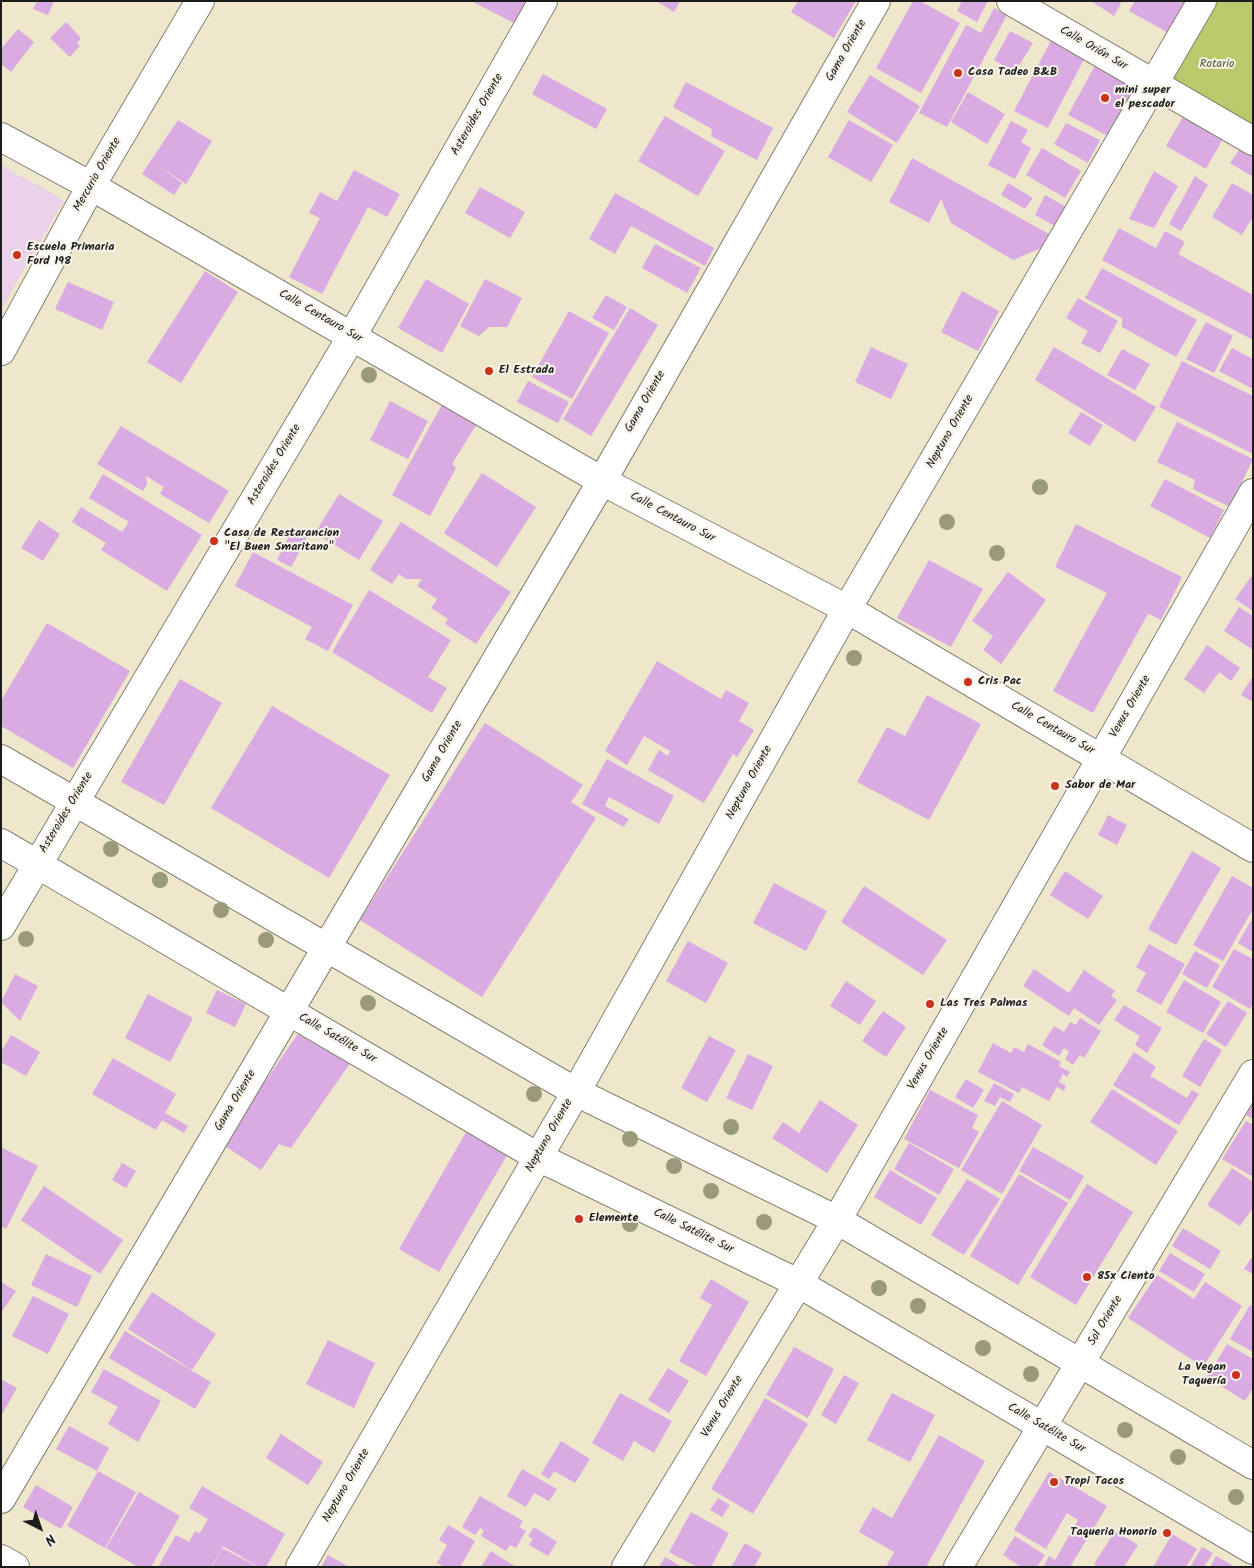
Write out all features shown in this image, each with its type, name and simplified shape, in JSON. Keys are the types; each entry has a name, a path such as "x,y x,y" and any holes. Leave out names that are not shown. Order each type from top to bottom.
{"street":[{"name":"Mercurio Oriente","path":"1,351 91,186 200,1"},
{"name":"Asteroides Oriente","path":"1,926 352,336 543,1"},
{"name":"Gama Oriente","path":"1,1499 602,481 876,1"},
{"name":"Calle Orión Sur","path":"1011,1 1253,140"},
{"name":"Neptuno Oriente","path":"300,1567 576,1092 847,609 1202,1"},
{"name":"Calle Centauro Sur","path":"1,137 91,186 602,481 847,609 1253,848"},
{"name":"Venus Oriente","path":"626,1567 837,1220 1253,492"},
{"path":"1,759 576,1092 837,1220 1253,1466"},
{"name":"Calle Satélite Sur","path":"1,843 538,1157 798,1283 1253,1550"},
{"name":"Sol Oriente","path":"958,1567 1253,1074"},
{"path":"1,1559 15,1567"}],"shaded area":[{"name":"Escuela Primaria Ford 198","path":"1,165 64,200 1,309"}],"green space":[{"name":"Rotario","path":"1212,1 1253,1 1253,126 1166,80"}],"building":[{"path":"37,1 54,1 48,15 33,9"},
{"path":"471,1 530,1 518,25"},
{"path":"656,1 680,1 674,12"},
{"path":"798,1 856,1 834,38 791,12"},
{"path":"913,1 920,1 960,23 921,93 876,68"},
{"path":"962,1 988,1 977,22 957,11"},
{"path":"1091,1 1122,1 1114,16"},
{"path":"1135,1 1192,1 1172,35 1129,11"},
{"name":"Casa Tadeo B&B","path":"994,8 1007,15 947,127 919,113 966,25 981,33"},
{"path":"66,22 81,38 77,43 80,46 70,57 50,38"},
{"path":"18,29 34,42 11,72 1,64 1,49"},
{"path":"1010,31 1033,43 1015,72 994,60"},
{"path":"1055,33 1089,50 1048,128 1014,111"},
{"name":"mini super el pescador","path":"1099,58 1142,82 1112,138 1068,115"},
{"path":"543,74 607,109 596,129 532,94"},
{"path":"870,75 920,106 897,143 847,112"},
{"path":"686,82 773,128 757,160 711,136 712,129 673,107"},
{"path":"968,92 1005,114 987,144 951,122"},
{"path":"1186,112 1225,135 1206,169 1166,146"},
{"path":"665,116 725,151 698,196 638,161"},
{"path":"178,120 212,141 186,184 159,166 182,183 174,195 142,174"},
{"path":"849,120 893,145 871,182 828,157"},
{"path":"1011,121 1028,130 1021,142 1031,148 1015,179 988,165"},
{"path":"1066,123 1100,140 1088,163 1054,144"},
{"path":"1244,143 1253,149 1253,177 1230,163"},
{"path":"1042,148 1081,171 1065,198 1026,175"},
{"path":"912,158 1049,234 1041,248 1013,260 951,223 941,199 929,223 889,202"},
{"path":"354,170 400,194 387,217 368,207 322,294 289,277 320,218 309,213 320,192 337,201"},
{"path":"1154,171 1178,186 1154,228 1129,219"},
{"path":"1195,176 1208,185 1181,231 1169,224"},
{"path":"1008,183 1033,198 1025,209 1001,195"},
{"path":"1232,183 1253,195 1253,217 1242,235 1212,217"},
{"path":"480,187 525,212 510,238 465,213"},
{"path":"615,193 714,248 705,266 631,226 615,254 589,239"},
{"path":"1045,195 1070,209 1059,228 1035,215"},
{"path":"1119,228 1156,248 1165,231 1185,242 1178,254 1253,295 1253,340 1102,260"},
{"path":"655,244 701,268 687,293 642,268"},
{"path":"1102,268 1197,320 1176,357 1122,327 1122,318 1085,298"},
{"path":"205,271 238,292 181,383 147,362"},
{"path":"426,279 469,304 442,353 398,328"},
{"path":"485,279 522,298 507,327 489,327 479,336 460,326"},
{"path":"68,282 114,302 102,330 55,309"},
{"path":"962,291 999,311 978,351 941,332"},
{"path":"606,295 627,307 614,330 592,318"},
{"path":"1078,298 1118,321 1100,353 1081,343 1088,331 1066,318"},
{"path":"630,308 658,325 591,436 563,419"},
{"path":"569,311 609,333 572,399 532,377"},
{"path":"1206,322 1233,336 1214,373 1186,359"},
{"path":"871,347 908,364 891,399 855,382"},
{"path":"1054,347 1156,407 1135,442 1035,380"},
{"path":"1232,348 1253,359 1253,389 1219,371"},
{"path":"1122,349 1150,364 1135,390 1107,375"},
{"path":"1182,361 1253,396 1253,454 1159,407"},
{"path":"528,381 569,402 558,423 517,402"},
{"path":"390,401 428,421 408,459 370,440"},
{"path":"444,401 481,417 452,464 456,468 430,516 392,495"},
{"path":"1081,412 1103,425 1090,446 1068,433"},
{"path":"1177,422 1253,459 1230,507 1193,489 1195,480 1157,462"},
{"path":"121,426 229,491 209,523 160,494 164,487 146,476 147,484 143,491 97,464"},
{"path":"482,473 536,507 497,567 444,533"},
{"path":"103,474 202,535 167,591 101,550 106,543 72,522 81,507 122,532 129,522 89,498"},
{"path":"1165,479 1224,510 1210,538 1150,506"},
{"path":"339,494 383,521 359,560 315,533"},
{"path":"39,520 60,534 43,561 21,548"},
{"path":"401,522 511,592 476,644 445,624 448,619 431,608 437,599 417,586 422,579 406,579 399,574 392,584 370,570"},
{"path":"1076,524 1182,577 1161,620 1139,609 1148,614 1093,713 1053,691 1107,593 1055,567"},
{"path":"293,528 308,536 291,567 277,560"},
{"path":"253,552 353,605 328,651 305,639 312,627 235,586"},
{"path":"929,560 983,589 951,647 897,618"},
{"path":"1008,572 1046,600 1001,664 983,650 993,636 972,621"},
{"path":"1253,574 1253,611 1235,599"},
{"path":"369,590 451,640 428,677 447,688 432,713 332,652"},
{"path":"1239,607 1253,616 1253,650 1224,631"},
{"path":"47,623 130,671 73,768 1,726 1,701"},
{"path":"1207,645 1240,668 1231,681 1219,672 1204,693 1184,679"},
{"path":"657,661 721,699 726,690 749,703 739,721 754,730 737,757 733,754 704,803 648,770 659,750 668,756 670,751 644,736 627,765 605,751"},
{"path":"1253,676 1253,702 1241,695"},
{"path":"180,679 222,703 164,805 121,782"},
{"path":"927,695 981,724 929,820 857,782 887,727 905,736"},
{"path":"272,706 390,775 329,878 211,808"},
{"path":"485,723 583,785 571,802 596,818 482,997 360,920"},
{"path":"607,759 674,796 659,824 609,797 605,806 629,819 624,827 582,804"},
{"path":"1108,815 1127,825 1117,845 1098,835"},
{"path":"1192,851 1221,868 1176,945 1148,929"},
{"path":"1065,871 1103,896 1088,919 1050,895"},
{"path":"1232,876 1253,888 1253,909 1223,961 1193,945"},
{"path":"774,883 827,911 806,951 753,923"},
{"path":"864,886 947,940 923,975 841,922"},
{"path":"1253,917 1253,952 1238,943"},
{"path":"688,941 728,963 706,1003 666,981"},
{"path":"1149,944 1185,964 1161,1005 1136,991 1146,973 1136,967"},
{"path":"1234,949 1253,959 1253,1003 1250,1009 1212,987"},
{"path":"1195,951 1220,965 1207,988 1182,974"},
{"path":"1034,969 1069,993 1084,970 1115,991 1111,996 1117,1000 1099,1025 1074,1008 1069,1016 1023,986"},
{"path":"15,974 38,986 20,1021 1,1002"},
{"path":"1184,980 1221,1002 1203,1033 1166,1012"},
{"path":"846,981 876,1001 860,1025 830,1006"},
{"path":"217,990 246,1004 235,1027 206,1013"},
{"path":"148,994 193,1018 170,1062 125,1038"},
{"path":"1228,1001 1247,1013 1226,1047 1206,1034"},
{"path":"1124,1005 1162,1028 1147,1053 1135,1045 1140,1036 1114,1020"},
{"path":"883,1011 906,1027 886,1057 862,1041"},
{"path":"1080,1018 1101,1031 1084,1058 1080,1055 1073,1065 1065,1059 1069,1052 1064,1048 1059,1056 1042,1045 1054,1026 1064,1032 1070,1022 1076,1025"},
{"path":"302,1028 351,1062 291,1148 279,1144 261,1170 222,1144"},
{"path":"11,1035 40,1052 26,1076 1,1062 1,1052"},
{"path":"709,1036 736,1050 707,1102 681,1088"},
{"path":"1204,1039 1222,1050 1200,1087 1182,1076"},
{"path":"993,1043 1011,1053 1014,1047 1024,1052 1028,1044 1061,1062 1059,1066 1070,1072 1067,1077 1063,1074 1059,1082 1066,1086 1064,1091 1057,1087 1049,1101 1022,1087 1019,1093 978,1072"},
{"path":"1134,1052 1156,1067 1150,1076 1187,1098 1192,1090 1199,1094 1179,1125 1113,1085"},
{"path":"748,1054 773,1066 752,1110 726,1098"},
{"path":"113,1058 176,1094 165,1113 188,1126 184,1133 162,1120 156,1130 92,1094"},
{"path":"966,1079 984,1090 973,1108 955,1097"},
{"path":"994,1083 1014,1094 1010,1102 1000,1097 995,1106 984,1101"},
{"path":"1112,1089 1178,1131 1156,1165 1090,1122"},
{"path":"930,1090 978,1115 972,1128 979,1132 959,1168 904,1139"},
{"path":"820,1100 858,1125 827,1173 772,1138 783,1122 799,1133"},
{"path":"1002,1101 1042,1125 1002,1194 961,1170"},
{"path":"1253,1103 1253,1119 1246,1115"},
{"path":"1246,1121 1253,1125 1253,1177 1222,1159"},
{"path":"469,1127 510,1150 439,1272 399,1249"},
{"path":"909,1143 954,1169 939,1195 894,1169"},
{"path":"1,1147 38,1166 6,1229 1,1226"},
{"path":"1033,1147 1084,1176 1070,1200 1019,1171"},
{"path":"122,1163 136,1171 126,1188 112,1180"},
{"path":"1232,1168 1253,1182 1253,1208 1240,1226 1207,1205"},
{"path":"890,1170 937,1198 921,1225 874,1197"},
{"path":"1019,1174 1068,1203 1018,1285 970,1256"},
{"path":"967,1179 1000,1199 964,1255 931,1235"},
{"path":"1087,1184 1133,1212 1076,1305 1030,1277"},
{"path":"44,1186 123,1240 100,1274 21,1220"},
{"path":"1183,1228 1221,1251 1210,1269 1172,1246"},
{"path":"1170,1253 1205,1274 1194,1292 1159,1271"},
{"path":"46,1254 92,1276 77,1307 31,1285"},
{"path":"1253,1255 1253,1274 1244,1269"},
{"path":"1157,1275 1194,1299 1205,1282 1242,1306 1203,1367 1128,1318"},
{"path":"711,1279 749,1302 706,1376 679,1361 712,1305 700,1298"},
{"path":"1,1282 16,1291 1,1313"},
{"path":"152,1292 216,1334 192,1370 128,1329"},
{"path":"33,1296 69,1314 48,1354 12,1336"},
{"path":"1250,1305 1253,1306 1253,1352 1230,1339"},
{"path":"125,1331 211,1382 195,1409 109,1358"},
{"path":"328,1340 375,1363 354,1408 306,1384"},
{"path":"1227,1344 1253,1359 1253,1388 1245,1401 1207,1377"},
{"path":"794,1347 834,1369 808,1418 766,1395"},
{"path":"668,1368 689,1381 669,1413 648,1400"},
{"path":"104,1369 161,1401 138,1442 108,1424 118,1407 91,1392"},
{"path":"844,1375 859,1383 836,1424 821,1415"},
{"path":"1,1379 17,1388 1,1416"},
{"path":"620,1393 672,1421 654,1453 634,1441 623,1461 592,1443"},
{"path":"892,1393 935,1415 910,1462 867,1440"},
{"path":"765,1398 808,1424 753,1514 711,1489"},
{"path":"69,1426 109,1448 97,1471 56,1449"},
{"path":"281,1434 323,1462 308,1485 266,1458"},
{"path":"939,1435 985,1461 926,1567 886,1567 894,1552 859,1532 873,1507 892,1518"},
{"path":"561,1441 590,1459 575,1483 554,1471 549,1479 541,1474"},
{"path":"522,1469 557,1489 549,1501 534,1493 526,1507 507,1496"},
{"path":"98,1471 136,1492 105,1548 67,1526"},
{"path":"1049,1472 1107,1506 1070,1567 1043,1567 1049,1556 1055,1560 1078,1520 1067,1513 1046,1549 1014,1530"},
{"path":"36,1485 73,1507 61,1529 23,1507"},
{"path":"202,1486 285,1534 266,1567 259,1567 223,1546 211,1567 158,1567 176,1535 189,1542 195,1531 208,1537 200,1533 208,1519 189,1508"},
{"path":"139,1492 180,1516 151,1567 138,1567 106,1548"},
{"path":"480,1496 523,1521 519,1527 526,1531 516,1548 510,1545 506,1551 481,1536 484,1530 480,1528 475,1535 462,1527"},
{"path":"718,1498 730,1505 722,1517 710,1510"},
{"path":"691,1512 729,1533 711,1567 697,1567 669,1552"},
{"path":"448,1525 475,1541 460,1567 445,1567 437,1563 447,1545 439,1540"},
{"path":"534,1527 557,1542 548,1556 529,1545 533,1539 528,1536"},
{"path":"1115,1531 1138,1545 1124,1567 1098,1567 1094,1564"},
{"path":"1172,1534 1197,1549 1186,1567 1153,1567"},
{"path":"1015,1536 1045,1555 1037,1567 1021,1567 1003,1555"},
{"path":"745,1543 762,1553 754,1567 731,1567"},
{"path":"1202,1547 1213,1553 1204,1567 1190,1567"},
{"path":"222,1548 258,1567 212,1567"},
{"path":"491,1551 516,1567 481,1567"},
{"path":"328,1555 349,1567 321,1567"},
{"path":"1216,1556 1232,1565 1231,1567 1210,1567"},
{"path":"665,1557 682,1567 659,1567"}],"place":[{"name":"Casa Tadeo B&B","path":"958,73"},
{"name":"mini super el pescador","path":"1105,98"},
{"name":"Escuela Primaria Ford 198","path":"17,255"},
{"name":"El Estrada","path":"489,371"},
{"name":"Casa de Restarancion \"El Buen Smaritano\"","path":"214,541"},
{"name":"Cris Pac","path":"968,682"},
{"name":"Sabor de Mar","path":"1055,786"},
{"name":"Las Tres Palmas","path":"930,1004"},
{"name":"Elemente","path":"579,1219"},
{"name":"85x Ciento","path":"1087,1277"},
{"name":"La Vegan Taquería","path":"1236,1375"},
{"name":"Tropi Tacos","path":"1054,1482"},
{"name":"Taqueria Honorio","path":"1167,1533"}]}
